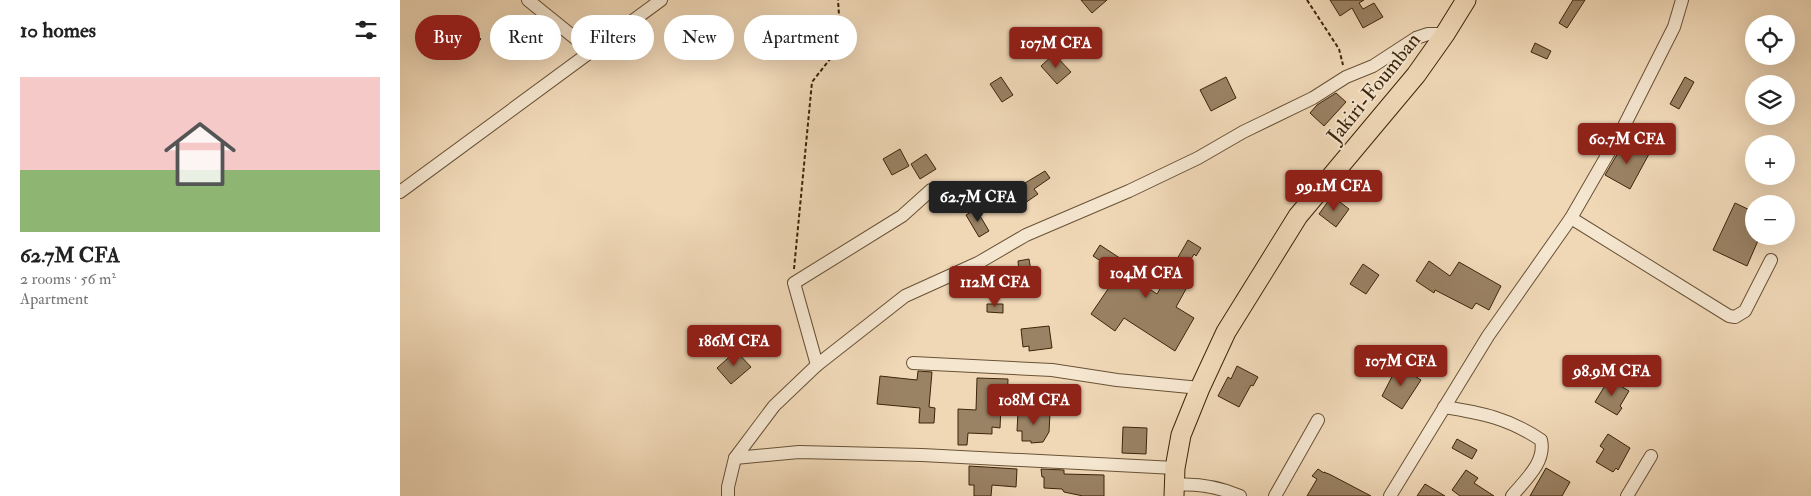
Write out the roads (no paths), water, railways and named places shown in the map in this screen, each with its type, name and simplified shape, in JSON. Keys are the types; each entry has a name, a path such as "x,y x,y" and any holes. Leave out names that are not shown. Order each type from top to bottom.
{"main road":[{"name":"Jakiri-Foumban","path":"1173,486 1182,435 1200,388 1226,332 1298,216 1416,75 1466,0"}],"street":[{"path":"528,0 571,35"},
{"path":"640,15 661,0"},
{"path":"1390,496 1488,336 1571,218 1624,126 1674,27 1682,0"},
{"path":"728,496 728,487 735,458 774,406 817,365 905,296 978,263 1026,235 1129,191 1198,158 1243,132 1313,98 1346,78 1373,66 1416,38 1428,34 1445,34"},
{"path":"400,192 579,60"},
{"path":"817,365 794,283 902,216 931,190"},
{"path":"1571,218 1721,311 1735,317 1745,312 1771,260"},
{"path":"913,363 1052,370 1117,380 1200,388"},
{"path":"1444,407 1486,413 1508,422 1541,440 1543,450 1538,464 1512,496"},
{"path":"1275,496 1318,420"},
{"path":"735,458 799,452 922,455 1173,486 1188,484 1209,486 1240,496"},
{"path":"1627,496 1651,456"}]}
